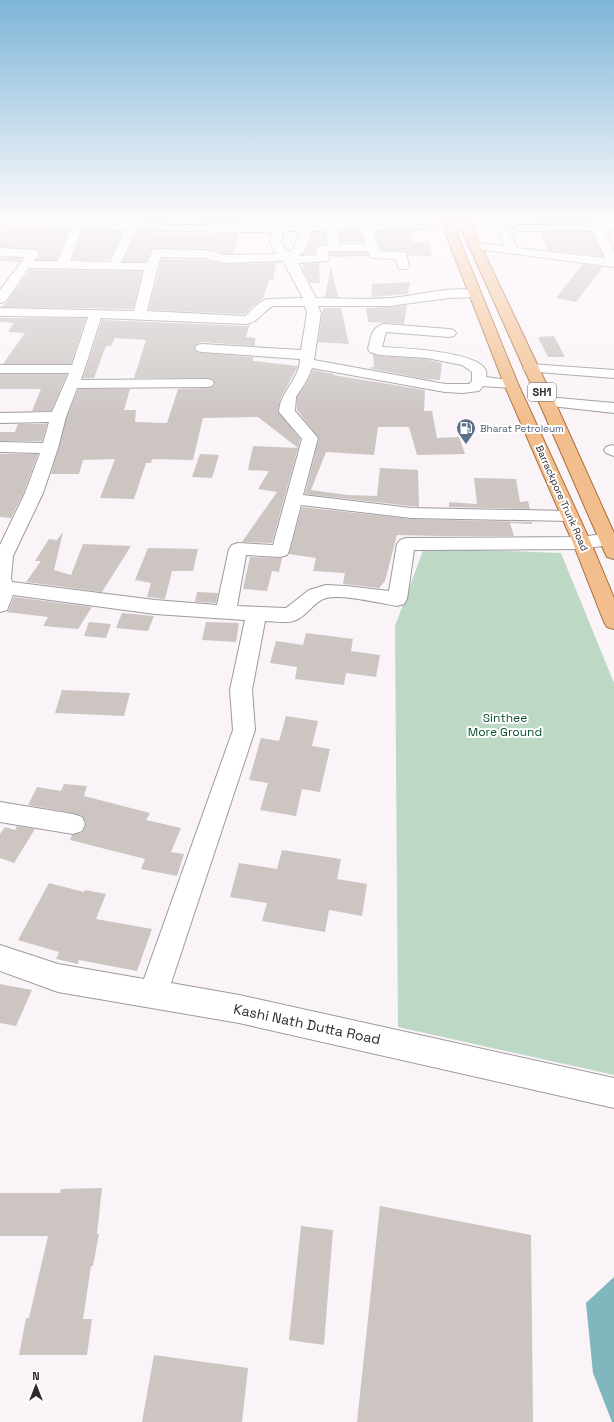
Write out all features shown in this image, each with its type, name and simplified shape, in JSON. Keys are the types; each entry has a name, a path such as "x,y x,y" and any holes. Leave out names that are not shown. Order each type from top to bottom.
{"main road":[{"name":"Barrackpore Trunk Road","path":"471,285 511,384 526,414 582,543 614,622"},
{"name":"SH1","path":"492,285 612,544"}],"street":[{"path":"0,299 10,285"},
{"path":"140,314 147,285"},
{"path":"226,611 238,549 280,551 310,438 287,412 287,403 307,359 314,313 311,302 302,285"},
{"path":"0,312 140,314 246,320 253,318 262,306 267,303 280,301 389,302 449,294 474,294"},
{"path":"96,314 76,376 58,417 50,448 34,493 4,556 1,578 3,596 256,614 290,615 310,598 322,592 397,598 411,513"},
{"path":"202,348 307,359 445,388 462,390 474,388 478,382 479,371 467,362 427,354 379,351 375,349 380,330 384,328 449,333"},
{"path":"0,369 44,368 76,376 207,383"},
{"path":"530,368 614,374"},
{"path":"478,382 511,384"},
{"path":"547,402 614,408"},
{"path":"0,418 58,417"},
{"path":"0,447 50,448"},
{"path":"293,499 411,513 569,516"},
{"path":"0,522 20,523"},
{"path":"406,544 612,544"},
{"path":"153,994 244,730 241,690 256,614"},
{"path":"0,812 73,824"},
{"name":"Kashi Nath Dutta Road","path":"0,958 58,978 238,1009 614,1093"}],"green space":[{"name":"Sinthee More Ground","path":"424,548 561,553 614,683 614,1075 398,1027 395,626"}],"water":[{"path":"614,1277 614,1422 612,1422 593,1373 586,1303"}],"building":[{"path":"19,285 139,285 133,309 1,307 6,303"},
{"path":"155,285 267,285 263,299 244,314 149,310"},
{"path":"327,285 335,285 338,297 325,297"},
{"path":"372,285 409,285 408,294 371,297"},
{"path":"566,285 589,285 576,302 556,298"},
{"path":"407,305 404,324 368,322 366,308"},
{"path":"323,308 341,308 349,344 318,342"},
{"path":"0,318 86,318 71,364 3,364 25,333 8,332 14,323 0,322"},
{"path":"102,320 246,326 250,324 246,337 255,338 255,346 202,342 196,344 194,349 197,352 202,353 253,357 253,361 298,366 281,397 278,412 300,439 298,448 258,417 203,418 193,460 152,459 151,463 146,463 134,499 100,498 115,459 83,460 79,474 51,474 67,417 78,389 130,389 124,410 136,410 135,422 167,423 178,389 207,388 212,387 215,384 213,379 207,378 134,378 146,340 115,338 111,346 106,346 94,378 83,378"},
{"path":"554,336 565,357 548,357 538,337"},
{"path":"373,354 379,356 425,359 442,363 440,380 425,379 368,368 374,367"},
{"path":"313,370 334,374 333,375 425,390 424,411 432,411 437,438 459,437 465,454 417,455 409,427 378,427 374,455 326,452 311,490 347,495 377,496 380,468 418,470 419,507 305,494 319,438 297,410 297,397 308,381"},
{"path":"0,374 67,374 51,411 32,411 41,389 0,389"},
{"path":"18,424 47,424 42,441 0,441 0,432 15,432"},
{"path":"253,446 298,448 272,543 242,542 277,492 258,489 269,471 248,470"},
{"path":"0,454 38,454 24,492 11,518 0,517"},
{"path":"200,454 219,455 212,478 192,477"},
{"path":"474,478 516,479 520,502 528,501 530,509 449,507 449,502 477,504"},
{"path":"302,507 411,519 532,522 532,524 510,523 514,536 397,535 385,581 379,588 343,584 345,573 313,571 316,558 289,554"},
{"path":"63,532 54,570 71,575 83,544 131,546 102,592 26,582 41,561 35,561 49,539 57,540"},
{"path":"148,548 198,549 193,571 172,571 165,599 147,597 151,583 135,580"},
{"path":"250,557 282,558 279,572 272,571 267,591 243,589"},
{"path":"197,592 218,593 216,603 195,602"},
{"path":"14,597 92,607 78,629 43,626 48,617 6,612 8,611"},
{"path":"122,613 154,616 148,631 116,628"},
{"path":"89,622 111,624 106,638 84,636"},
{"path":"206,622 239,623 236,642 202,640"},
{"path":"306,633 353,639 351,651 380,655 376,677 346,673 344,685 295,679 297,667 270,663 276,641 303,645"},
{"path":"62,690 130,693 124,716 55,713"},
{"path":"286,716 318,721 312,746 330,749 320,792 302,789 296,816 260,810 268,783 249,780 261,738 279,741"},
{"path":"64,784 87,786 84,796 150,813 146,820 181,828 171,852 184,854 177,876 141,869 145,859 70,840 72,835 83,832 86,823 82,816 28,805 37,787 61,791"},
{"path":"17,826 35,829 14,863 0,858 0,834 5,827 15,830"},
{"path":"282,850 341,859 337,879 367,884 362,916 329,910 325,932 262,921 267,903 230,897 239,863 277,869"},
{"path":"49,883 84,892 85,890 106,894 96,919 152,929 137,971 79,960 78,964 56,959 59,952 18,940"},
{"path":"0,984 32,990 16,1026 0,1023"},
{"path":"102,1188 97,1234 99,1234 93,1266 91,1266 83,1319 92,1319 87,1355 19,1355 26,1318 29,1318 48,1236 0,1236 0,1193 60,1193 61,1189"},
{"path":"380,1206 531,1235 533,1422 357,1422"},
{"path":"301,1226 333,1230 324,1345 289,1340"},
{"path":"154,1355 248,1368 242,1422 142,1422"}],"place":[{"name":"Bharat Petroleum","path":"466,445"}]}
